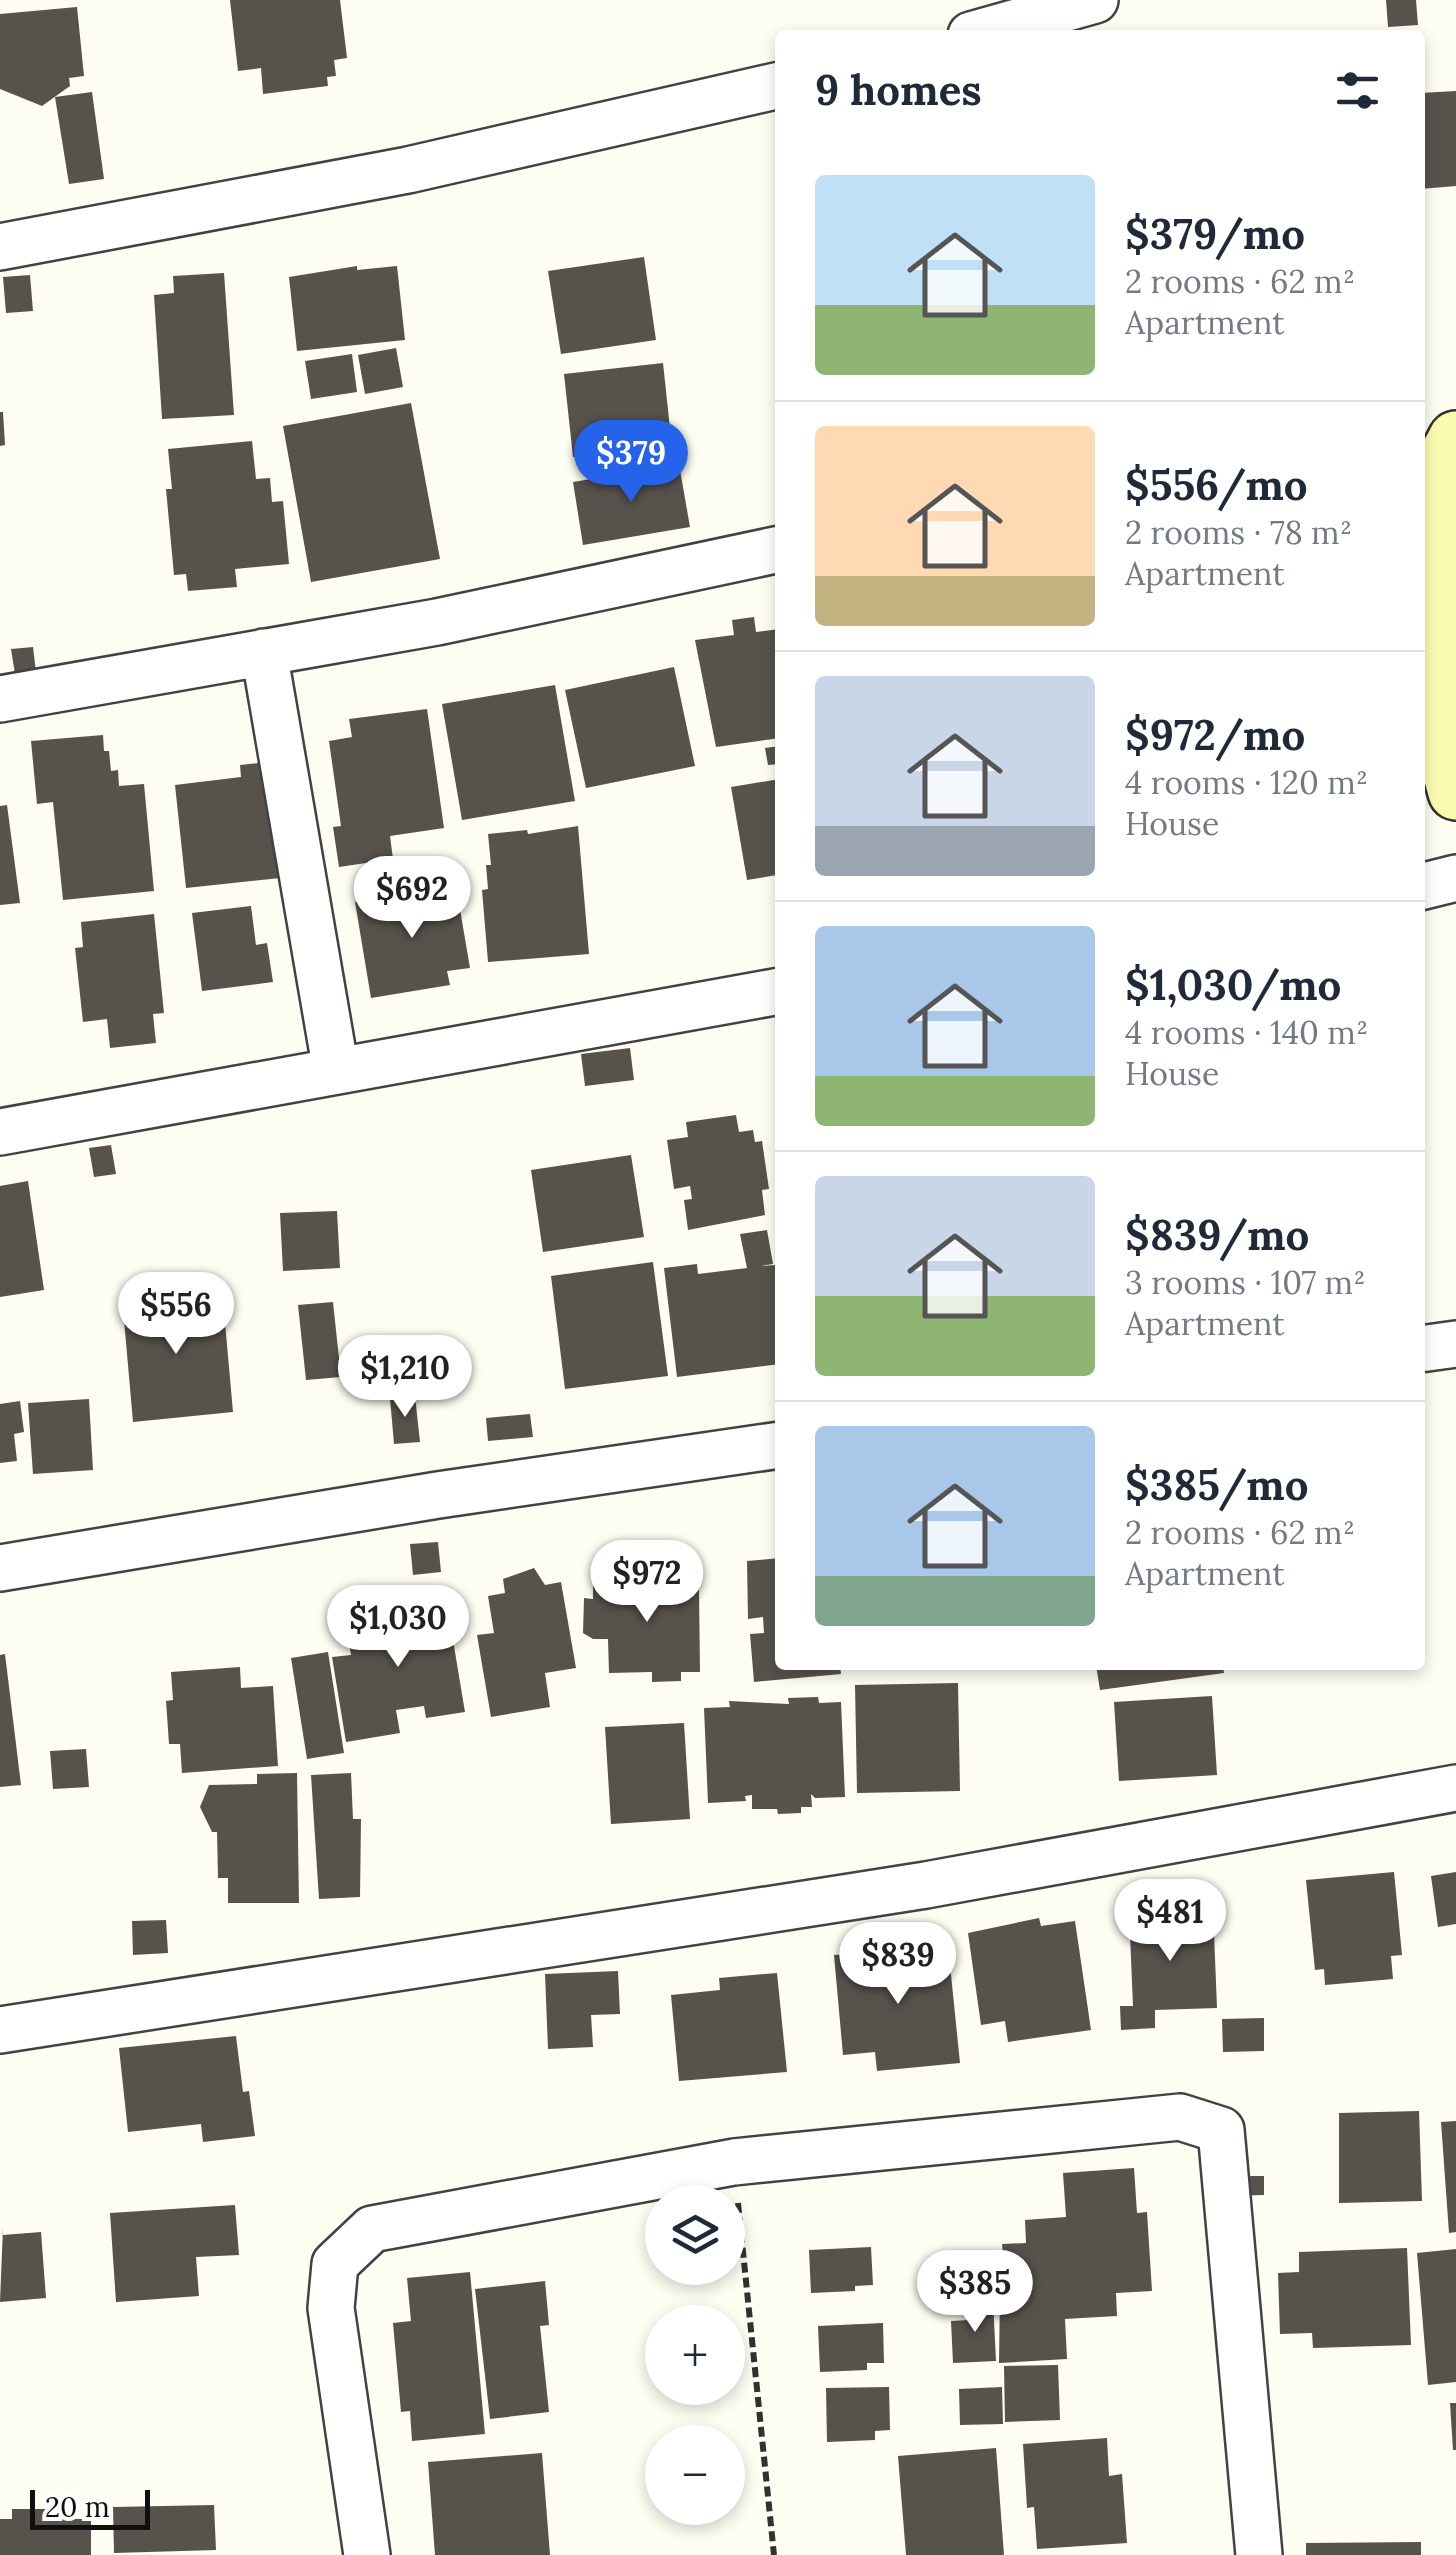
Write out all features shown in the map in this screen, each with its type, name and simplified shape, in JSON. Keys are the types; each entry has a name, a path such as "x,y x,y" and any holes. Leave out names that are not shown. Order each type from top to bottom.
{"street":[{"path":"989,30 1095,0"},
{"path":"0,247 408,170 775,87"},
{"path":"1441,451 1443,542 1433,708 1456,792"},
{"path":"0,699 437,622 775,551"},
{"path":"264,652 336,1071"},
{"path":"1425,886 1456,878"},
{"path":"0,1132 775,992"},
{"path":"1425,1349 1456,1344"},
{"path":"0,1568 438,1495 775,1447"},
{"path":"0,2030 926,1885 1456,1788"},
{"path":"367,2555 331,2308 334,2264 372,2229 734,2162 1180,2117 1221,2130 1260,2555"}],"path":[{"path":"734,2162 774,2555"}],"building":[{"path":"230,0 340,0 347,58 334,60 336,76 327,77 328,86 263,94 261,68 238,71"},
{"path":"1386,0 1416,0 1418,25 1388,27"},
{"path":"77,7 84,76 69,78 70,86 42,106 0,89 0,14"},
{"path":"1456,91 1456,186 1425,189 1425,93"},
{"path":"92,92 104,179 69,184 55,97"},
{"path":"644,257 656,340 561,354 548,271"},
{"path":"357,266 357,270 397,266 405,340 297,351 289,277"},
{"path":"224,273 234,415 162,419 154,295 174,293 173,276"},
{"path":"30,275 33,311 6,313 3,277"},
{"path":"396,348 403,387 365,394 358,355"},
{"path":"352,354 357,392 311,399 305,361"},
{"path":"663,363 672,447 573,457 564,374"},
{"path":"411,403 440,559 311,582 283,426"},
{"path":"0,412 5,445 0,446"},
{"path":"252,441 256,479 270,478 272,502 283,501 289,564 235,569 237,587 188,591 186,574 174,575 166,489 172,489 168,449"},
{"path":"679,464 690,527 583,545 573,482"},
{"path":"754,617 756,632 775,630 775,739 716,747 695,640 734,635 732,620"},
{"path":"33,647 36,672 15,674 11,649"},
{"path":"674,667 695,766 586,788 565,690"},
{"path":"555,685 575,801 462,820 442,704"},
{"path":"427,709 444,828 390,836 393,859 339,867 333,827 341,826 329,741 352,737 349,719"},
{"path":"103,735 111,771 118,770 119,786 144,784 154,891 63,900 53,802 37,804 31,741"},
{"path":"775,747 775,764 768,765 765,748"},
{"path":"267,762 280,878 186,888 175,785 241,777 240,765"},
{"path":"775,780 775,875 747,880 731,787"},
{"path":"7,805 20,903 0,905 0,806"},
{"path":"578,826 589,954 488,962 482,890 488,889 486,865 491,865 488,834 527,830 528,834"},
{"path":"456,886 470,968 447,971 450,985 371,998 355,902"},
{"path":"251,906 256,945 267,943 273,982 202,991 192,913"},
{"path":"154,914 164,1013 153,1014 156,1043 110,1048 107,1019 83,1022 75,948 83,947 81,922"},
{"path":"630,1048 634,1080 585,1086 581,1054"},
{"path":"736,1115 739,1132 753,1130 755,1142 762,1141 769,1189 762,1190 765,1215 688,1230 684,1200 692,1199 690,1186 674,1189 667,1140 688,1137 686,1122"},
{"path":"111,1145 116,1174 94,1177 89,1148"},
{"path":"631,1155 644,1237 543,1252 531,1170"},
{"path":"28,1181 44,1290 0,1297 0,1186"},
{"path":"337,1211 340,1268 283,1271 280,1213"},
{"path":"767,1230 773,1264 761,1266 775,1265 775,1365 677,1377 664,1268 697,1264 698,1274 747,1268 740,1234"},
{"path":"653,1262 668,1376 565,1389 551,1276"},
{"path":"188,1291 188,1300 208,1298 210,1312 224,1311 233,1412 133,1422 122,1297"},
{"path":"333,1302 341,1377 306,1380 298,1305"},
{"path":"415,1396 420,1442 394,1444 390,1398"},
{"path":"89,1399 93,1470 33,1474 28,1403"},
{"path":"20,1401 24,1432 14,1434 17,1461 0,1463 0,1404"},
{"path":"530,1414 533,1437 488,1441 486,1418"},
{"path":"438,1542 441,1572 413,1575 410,1544"},
{"path":"775,1558 775,1670 841,1670 841,1674 754,1682 750,1634 764,1633 763,1617 748,1619 747,1561"},
{"path":"534,1568 545,1585 561,1582 576,1668 545,1673 550,1707 491,1717 477,1635 494,1633 488,1596 505,1593 503,1579"},
{"path":"626,1569 665,1570 664,1582 687,1583 689,1590 699,1590 700,1672 681,1672 681,1681 652,1682 652,1672 609,1673 608,1639 593,1639 583,1633 584,1598 593,1599 593,1586 626,1587"},
{"path":"446,1598 465,1712 426,1718 424,1706 396,1710 400,1733 346,1742 332,1657 351,1655 346,1628 377,1623 375,1610"},
{"path":"328,1652 344,1753 307,1759 291,1658"},
{"path":"5,1654 21,1785 0,1787 0,1655"},
{"path":"240,1667 241,1688 273,1686 278,1766 182,1773 180,1744 169,1744 166,1701 173,1700 171,1672"},
{"path":"1097,1670 1224,1670 1224,1673 1100,1690"},
{"path":"958,1683 960,1791 857,1793 855,1685"},
{"path":"1212,1696 1217,1775 1119,1781 1114,1702"},
{"path":"818,1697 819,1703 841,1702 845,1797 815,1798 811,1794 812,1807 801,1807 801,1813 752,1809 752,1795 745,1796 746,1801 708,1803 704,1708 730,1707 729,1701 789,1704 788,1698"},
{"path":"684,1723 690,1819 611,1824 605,1727"},
{"path":"86,1749 89,1787 53,1789 50,1751"},
{"path":"297,1773 299,1903 228,1903 228,1878 218,1878 217,1832 212,1832 200,1807 209,1785 257,1784 257,1774"},
{"path":"351,1773 353,1819 361,1819 360,1897 319,1899 311,1775"},
{"path":"1394,1872 1402,1955 1391,1956 1393,1979 1325,1985 1324,1969 1315,1970 1306,1880"},
{"path":"1456,1872 1456,1924 1438,1927 1431,1876"},
{"path":"1213,1908 1217,2008 1155,2010 1155,2028 1121,2030 1120,2006 1133,2006 1129,1911"},
{"path":"1039,1918 1041,1926 1075,1921 1091,2030 1008,2042 1005,2021 981,2025 968,1933"},
{"path":"166,1920 168,1953 133,1955 132,1921"},
{"path":"948,1945 960,2063 877,2071 875,2052 843,2055 834,1955"},
{"path":"618,1971 620,2014 591,2015 593,2047 548,2049 545,1974"},
{"path":"777,1973 787,2072 679,2081 671,1995 720,1990 719,1978"},
{"path":"1264,2018 1264,2051 1223,2052 1222,2019"},
{"path":"236,2036 243,2092 249,2091 255,2136 203,2142 201,2124 128,2132 119,2048"},
{"path":"1419,2111 1422,2201 1339,2203 1339,2113"},
{"path":"1456,2121 1456,2232 1449,2233 1441,2122"},
{"path":"1134,2168 1137,2213 1147,2212 1152,2291 1116,2293 1117,2316 1065,2319 1067,2359 999,2363 1000,2292 992,2292 990,2264 1004,2263 1002,2244 1026,2243 1025,2220 1066,2217 1063,2173"},
{"path":"1226,2176 1264,2176 1264,2195 1226,2196"},
{"path":"235,2205 239,2255 196,2257 199,2296 116,2302 110,2213"},
{"path":"3,2227 3,2235 41,2232 46,2298 0,2302"},
{"path":"871,2247 873,2285 855,2286 855,2291 811,2293 809,2250"},
{"path":"1407,2248 1411,2345 1313,2348 1312,2333 1280,2334 1278,2273 1299,2272 1299,2252"},
{"path":"1456,2249 1456,2382 1428,2385 1417,2253"},
{"path":"470,2272 485,2434 412,2441 410,2411 401,2412 393,2323 411,2321 407,2278"},
{"path":"545,2281 549,2325 540,2326 549,2412 490,2419 475,2289"},
{"path":"993,2300 996,2361 953,2363 951,2321 969,2320 968,2302"},
{"path":"883,2323 884,2363 867,2363 867,2370 820,2372 818,2326"},
{"path":"1058,2365 1060,2420 1005,2422 1004,2366"},
{"path":"889,2387 890,2430 875,2431 875,2440 827,2442 826,2388"},
{"path":"1002,2387 1003,2424 960,2425 959,2389"},
{"path":"1450,2403 1456,2403 1456,2450 1453,2450"},
{"path":"1107,2438 1109,2476 1122,2474 1127,2543 1037,2549 1034,2507 1027,2508 1023,2444"},
{"path":"996,2448 1004,2555 906,2555 898,2456"},
{"path":"542,2453 550,2555 435,2555 428,2462"},
{"path":"214,2505 216,2550 114,2553 113,2507"},
{"path":"12,2509 62,2509 62,2519 91,2519 91,2555 0,2555 0,2519 12,2519"},
{"path":"1421,2542 1421,2555 1306,2555 1306,2543"}]}
